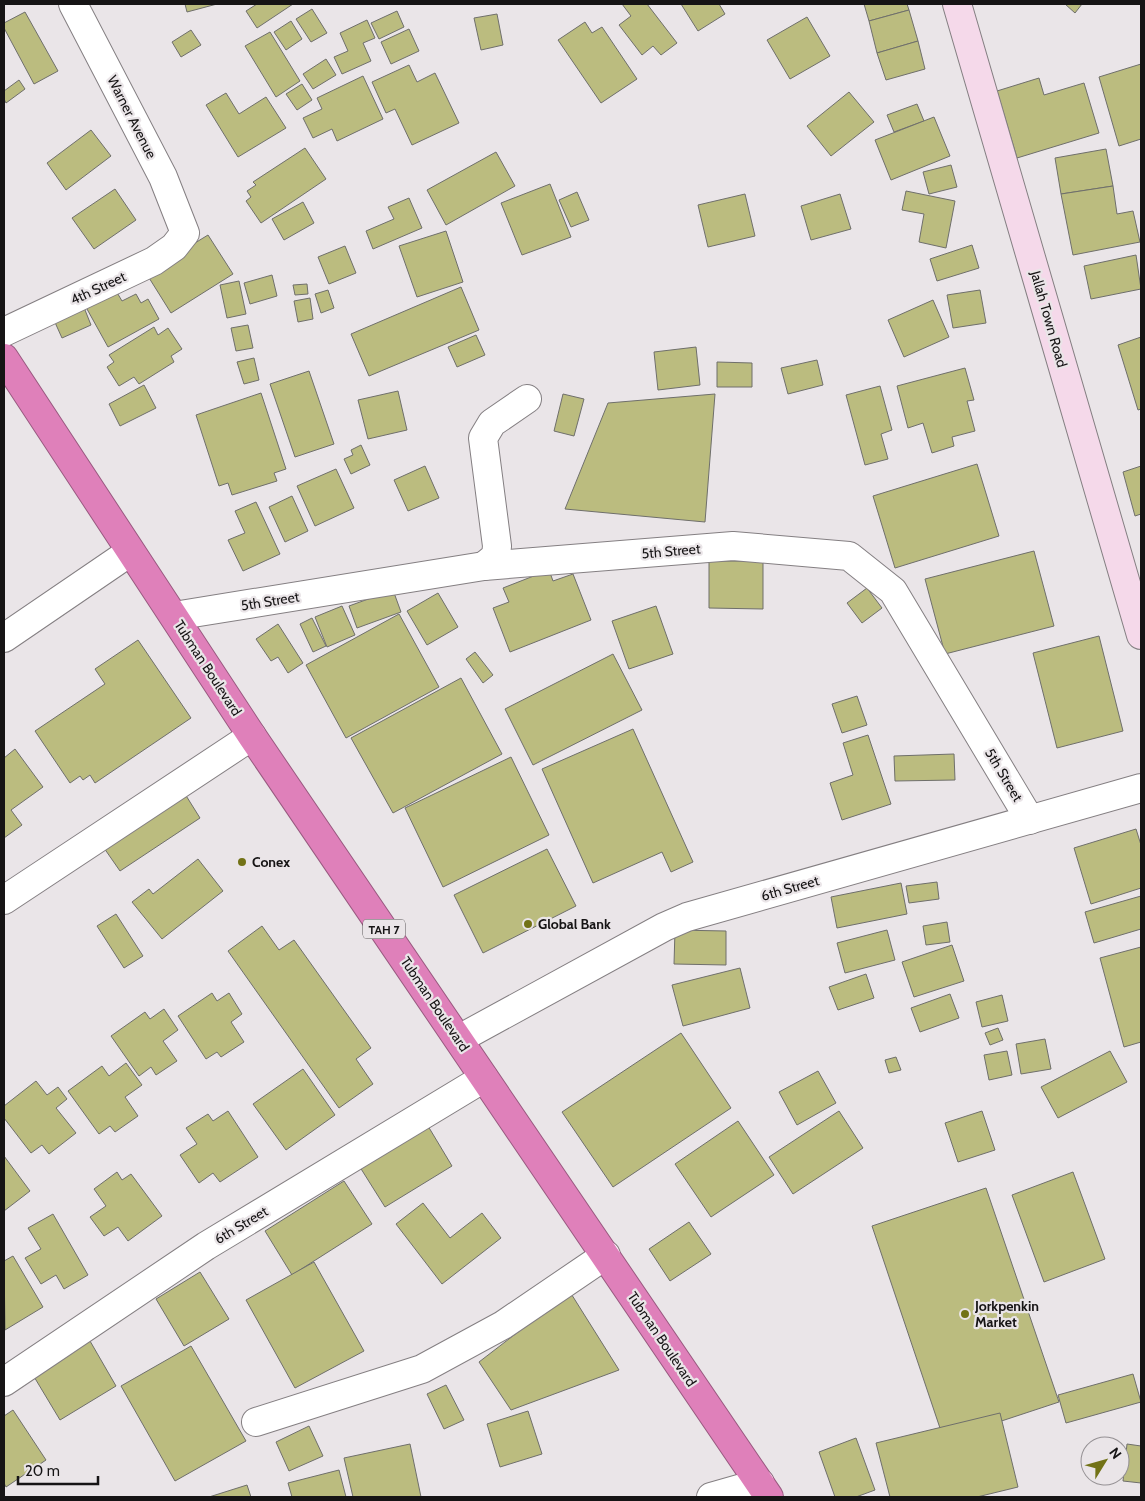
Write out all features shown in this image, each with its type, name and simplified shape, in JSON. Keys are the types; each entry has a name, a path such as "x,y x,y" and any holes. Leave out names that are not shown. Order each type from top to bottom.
{"highway":[{"name":"Tubman Boulevard","path":"4,358 252,736 764,1490"}],"street":[{"name":"Warner Avenue","path":"74,4 163,177 185,233"},
{"name":"Jallah Town Road","path":"957,4 1141,635"},
{"name":"4th Street","path":"4,332 154,261 174,247 185,233"},
{"path":"484,566 496,556 497,546 483,438 492,423 527,399"},
{"name":"5th Street","path":"174,616 484,566 733,546 849,556 893,591 1030,820"},
{"path":"4,638 130,552"},
{"path":"4,900 252,736"},
{"name":"6th Street","path":"459,1039 664,927 687,917 1141,788"},
{"name":"6th Street","path":"4,1382 206,1246 484,1078"},
{"path":"256,1422 422,1369 503,1325 606,1256"},
{"path":"711,1497 764,1490"}],"building":[{"path":"185,4 217,4 187,12"},
{"path":"257,4 293,4 257,28 246,11"},
{"path":"622,4 647,4 677,43 661,55 653,46 642,55 619,25 631,16"},
{"path":"681,4 719,4 725,14 698,31"},
{"path":"864,4 907,4 909,10 869,21"},
{"path":"1065,4 1082,4 1075,13"},
{"path":"312,9 327,33 311,42 296,19"},
{"path":"909,10 918,41 877,53 869,21"},
{"path":"397,11 404,27 379,39 371,23"},
{"path":"25,12 58,71 34,84 4,28 4,23"},
{"path":"497,14 503,45 481,50 474,18"},
{"path":"807,17 830,56 790,79 767,40"},
{"path":"367,20 375,38 363,43 371,61 342,74 334,57 348,51 340,33"},
{"path":"291,21 302,39 286,50 274,32"},
{"path":"585,22 592,33 602,27 637,79 601,103 558,40"},
{"path":"409,29 419,51 391,64 381,42"},
{"path":"191,30 201,45 181,57 172,42"},
{"path":"270,32 300,81 276,97 245,46"},
{"path":"918,41 925,69 886,80 877,53"},
{"path":"326,59 336,75 313,89 303,74"},
{"path":"1141,64 1141,139 1119,146 1099,77"},
{"path":"409,65 417,82 435,73 459,123 412,145 395,109 386,113 372,82"},
{"path":"363,76 383,119 337,141 332,129 313,138 303,118 322,109 317,98"},
{"path":"1039,78 1044,95 1084,83 1099,133 1017,158 997,91"},
{"path":"19,80 25,89 6,103 4,91"},
{"path":"302,84 312,100 297,110 286,94"},
{"path":"849,92 874,122 831,156 807,126"},
{"path":"226,93 239,114 266,97 286,128 238,157 206,105"},
{"path":"917,104 924,121 894,132 887,115"},
{"path":"934,117 950,156 891,180 875,140"},
{"path":"91,130 111,156 66,190 47,163"},
{"path":"305,148 326,179 261,223 246,201 251,197 247,191 256,185 253,182"},
{"path":"1106,149 1113,186 1061,194 1055,158"},
{"path":"496,152 515,186 446,225 427,190"},
{"path":"951,165 957,187 929,194 923,172"},
{"path":"550,184 571,237 522,255 501,203"},
{"path":"1113,186 1117,214 1133,211 1140,242 1073,255 1061,194"},
{"path":"115,189 136,220 94,249 72,218"},
{"path":"906,191 955,201 946,248 919,242 924,214 902,210"},
{"path":"577,192 589,220 571,227 559,200"},
{"path":"745,194 755,236 708,247 698,205"},
{"path":"840,194 851,229 811,240 801,206"},
{"path":"409,198 422,228 373,249 366,231 394,219 388,207"},
{"path":"303,202 314,223 284,240 272,219"},
{"path":"446,231 463,282 417,297 399,246"},
{"path":"208,235 233,274 171,313 146,273"},
{"path":"972,245 979,268 937,281 930,259"},
{"path":"345,246 356,273 329,284 318,257"},
{"path":"1136,255 1141,289 1091,299 1084,266"},
{"path":"272,275 277,296 250,304 244,283"},
{"path":"239,281 246,314 227,318 220,285"},
{"path":"112,284 122,301 136,294 141,303 148,299 159,319 108,347 82,300"},
{"path":"307,284 308,294 295,295 293,285"},
{"path":"461,287 479,330 369,376 351,334"},
{"path":"328,290 334,308 321,313 315,294"},
{"path":"980,290 986,323 953,328 947,295"},
{"path":"310,298 313,319 298,322 294,301"},
{"path":"933,300 949,337 904,357 888,320"},
{"path":"83,305 91,325 62,338 53,318"},
{"path":"248,325 253,348 236,351 231,328"},
{"path":"154,327 158,335 168,328 182,349 171,356 174,362 139,384 134,377 119,386 107,367 114,362 109,355"},
{"path":"476,335 485,355 457,367 448,347"},
{"path":"1141,337 1141,409 1138,410 1118,345"},
{"path":"696,347 700,385 658,390 654,352"},
{"path":"254,358 259,380 244,384 237,362"},
{"path":"817,360 823,385 788,394 781,368"},
{"path":"717,362 752,363 752,387 717,387"},
{"path":"965,368 974,400 967,401 975,431 952,437 954,446 932,453 923,423 908,428 897,386"},
{"path":"309,371 334,444 295,457 270,384"},
{"path":"144,385 156,408 120,426 109,404"},
{"path":"880,386 892,430 881,434 888,459 865,465 846,395"},
{"path":"398,391 407,430 368,439 358,400"},
{"path":"261,393 286,469 274,473 277,481 232,495 228,483 219,486 196,415"},
{"path":"563,394 584,399 574,436 554,431"},
{"path":"715,394 705,522 565,509 608,403"},
{"path":"361,445 370,465 351,474 344,459 353,455 351,450"},
{"path":"977,464 999,536 895,568 873,496"},
{"path":"425,466 439,498 408,511 394,480"},
{"path":"1141,466 1141,514 1135,516 1123,472"},
{"path":"336,469 354,508 315,526 297,486"},
{"path":"292,496 308,531 285,542 269,507"},
{"path":"256,502 280,554 243,571 228,540 245,533 235,511"},
{"path":"1034,551 1054,626 945,654 925,579"},
{"path":"709,561 763,561 763,609 709,608"},
{"path":"549,570 553,581 573,574 591,620 510,652 493,608 509,602 503,588"},
{"path":"867,588 882,608 862,623 847,603"},
{"path":"393,590 401,612 357,628 349,606"},
{"path":"438,593 458,627 427,645 407,611"},
{"path":"342,606 355,635 327,647 315,617"},
{"path":"656,606 673,654 629,669 612,621"},
{"path":"399,614 439,687 346,738 306,665"},
{"path":"312,618 326,646 313,652 300,624"},
{"path":"278,624 303,663 288,673 278,657 271,661 256,639"},
{"path":"1099,636 1123,731 1057,748 1033,653"},
{"path":"138,640 191,718 95,783 90,775 83,780 80,776 70,783 35,731 105,684 95,669"},
{"path":"475,652 493,675 483,683 466,659"},
{"path":"613,654 642,710 533,765 505,709"},
{"path":"461,678 502,754 393,813 351,738"},
{"path":"857,696 867,725 842,733 832,704"},
{"path":"633,729 693,862 671,872 662,852 593,883 542,769"},
{"path":"868,735 891,804 842,820 830,783 853,775 843,743"},
{"path":"15,749 43,787 11,810 22,825 4,838 4,758"},
{"path":"954,754 955,780 895,781 894,756"},
{"path":"511,757 549,835 443,887 405,808"},
{"path":"185,794 200,818 120,871 104,848"},
{"path":"1136,829 1141,845 1141,888 1091,904 1074,848"},
{"path":"547,849 576,906 483,953 454,895"},
{"path":"198,859 223,891 162,939 132,902 149,889 153,894"},
{"path":"937,882 939,899 909,903 906,886"},
{"path":"901,883 907,914 837,928 831,897"},
{"path":"1141,896 1141,929 1094,943 1085,912"},
{"path":"116,914 143,956 124,968 97,926"},
{"path":"947,922 950,942 926,945 923,926"},
{"path":"262,926 279,950 294,940 371,1048 356,1059 373,1084 339,1108 228,951"},
{"path":"675,930 726,931 726,965 674,964"},
{"path":"887,930 895,960 845,973 837,943"},
{"path":"952,945 964,981 914,997 902,962"},
{"path":"1141,947 1141,1042 1124,1047 1100,958"},
{"path":"740,968 750,1008 683,1026 672,985"},
{"path":"866,974 874,998 838,1010 829,987"},
{"path":"212,993 217,1001 229,993 242,1014 231,1022 244,1042 221,1057 217,1052 206,1059 178,1016"},
{"path":"950,994 959,1018 920,1032 911,1008"},
{"path":"1002,995 1008,1021 982,1027 976,1002"},
{"path":"164,1009 178,1030 163,1041 177,1061 156,1075 151,1067 139,1076 111,1036 145,1012 150,1019"},
{"path":"998,1028 1003,1040 990,1045 985,1033"},
{"path":"681,1033 731,1108 613,1187 562,1112"},
{"path":"1045,1039 1051,1069 1021,1074 1016,1044"},
{"path":"1007,1051 1012,1075 989,1080 984,1055"},
{"path":"1110,1051 1127,1082 1058,1118 1041,1087"},
{"path":"896,1057 901,1070 889,1073 885,1060"},
{"path":"126,1063 142,1085 125,1097 138,1116 115,1132 110,1126 99,1134 68,1091 102,1066 109,1076"},
{"path":"303,1069 335,1115 286,1150 253,1104"},
{"path":"818,1071 836,1103 797,1125 779,1092"},
{"path":"36,1081 47,1095 58,1087 67,1099 56,1108 76,1133 49,1154 42,1145 31,1153 4,1118 4,1106"},
{"path":"228,1111 258,1157 220,1182 213,1173 199,1183 180,1155 197,1144 186,1128 208,1114 213,1121"},
{"path":"839,1111 863,1148 793,1194 769,1157"},
{"path":"982,1111 995,1150 958,1162 945,1123"},
{"path":"738,1121 774,1175 711,1217 675,1164"},
{"path":"428,1126 452,1166 385,1207 358,1164"},
{"path":"4,1156 30,1191 4,1211"},
{"path":"117,1172 122,1180 131,1174 162,1216 128,1241 118,1227 104,1236 90,1217 106,1206 94,1189"},
{"path":"1073,1172 1105,1259 1044,1282 1012,1195"},
{"path":"344,1181 372,1224 292,1275 265,1231"},
{"name":"Jorkpenkin Market","path":"986,1188 1059,1402 944,1440 872,1226"},
{"path":"423,1203 450,1238 482,1213 501,1238 442,1284 396,1224"},
{"path":"53,1214 88,1275 64,1289 56,1275 41,1284 25,1258 41,1249 28,1228"},
{"path":"689,1222 711,1254 670,1281 649,1249"},
{"path":"13,1256 43,1307 5,1330 4,1261"},
{"path":"314,1262 364,1351 295,1388 246,1300"},
{"path":"200,1272 229,1319 184,1346 156,1299"},
{"path":"570,1292 619,1370 511,1410 479,1362"},
{"path":"90,1341 116,1386 60,1420 33,1375"},
{"path":"191,1346 246,1441 175,1481 121,1386"},
{"path":"1133,1374 1141,1402 1066,1423 1058,1395"},
{"path":"446,1385 464,1420 444,1429 427,1394"},
{"path":"13,1410 46,1460 6,1487 4,1483 4,1416"},
{"path":"528,1411 542,1454 500,1467 487,1424"},
{"path":"1000,1413 1018,1487 977,1497 890,1497 876,1443"},
{"path":"309,1426 323,1456 289,1471 276,1442"},
{"path":"856,1438 875,1490 856,1497 835,1497 819,1452"},
{"path":"410,1444 421,1497 353,1497 344,1458"},
{"path":"1130,1444 1141,1446 1141,1483 1130,1482"},
{"path":"339,1470 346,1497 292,1497 288,1483"},
{"path":"247,1485 251,1497 209,1497"}],"place":[{"name":"Conex","path":"242,862"},
{"name":"Global Bank","path":"528,924"},
{"name":"Jorkpenkin Market","path":"965,1314"}]}
